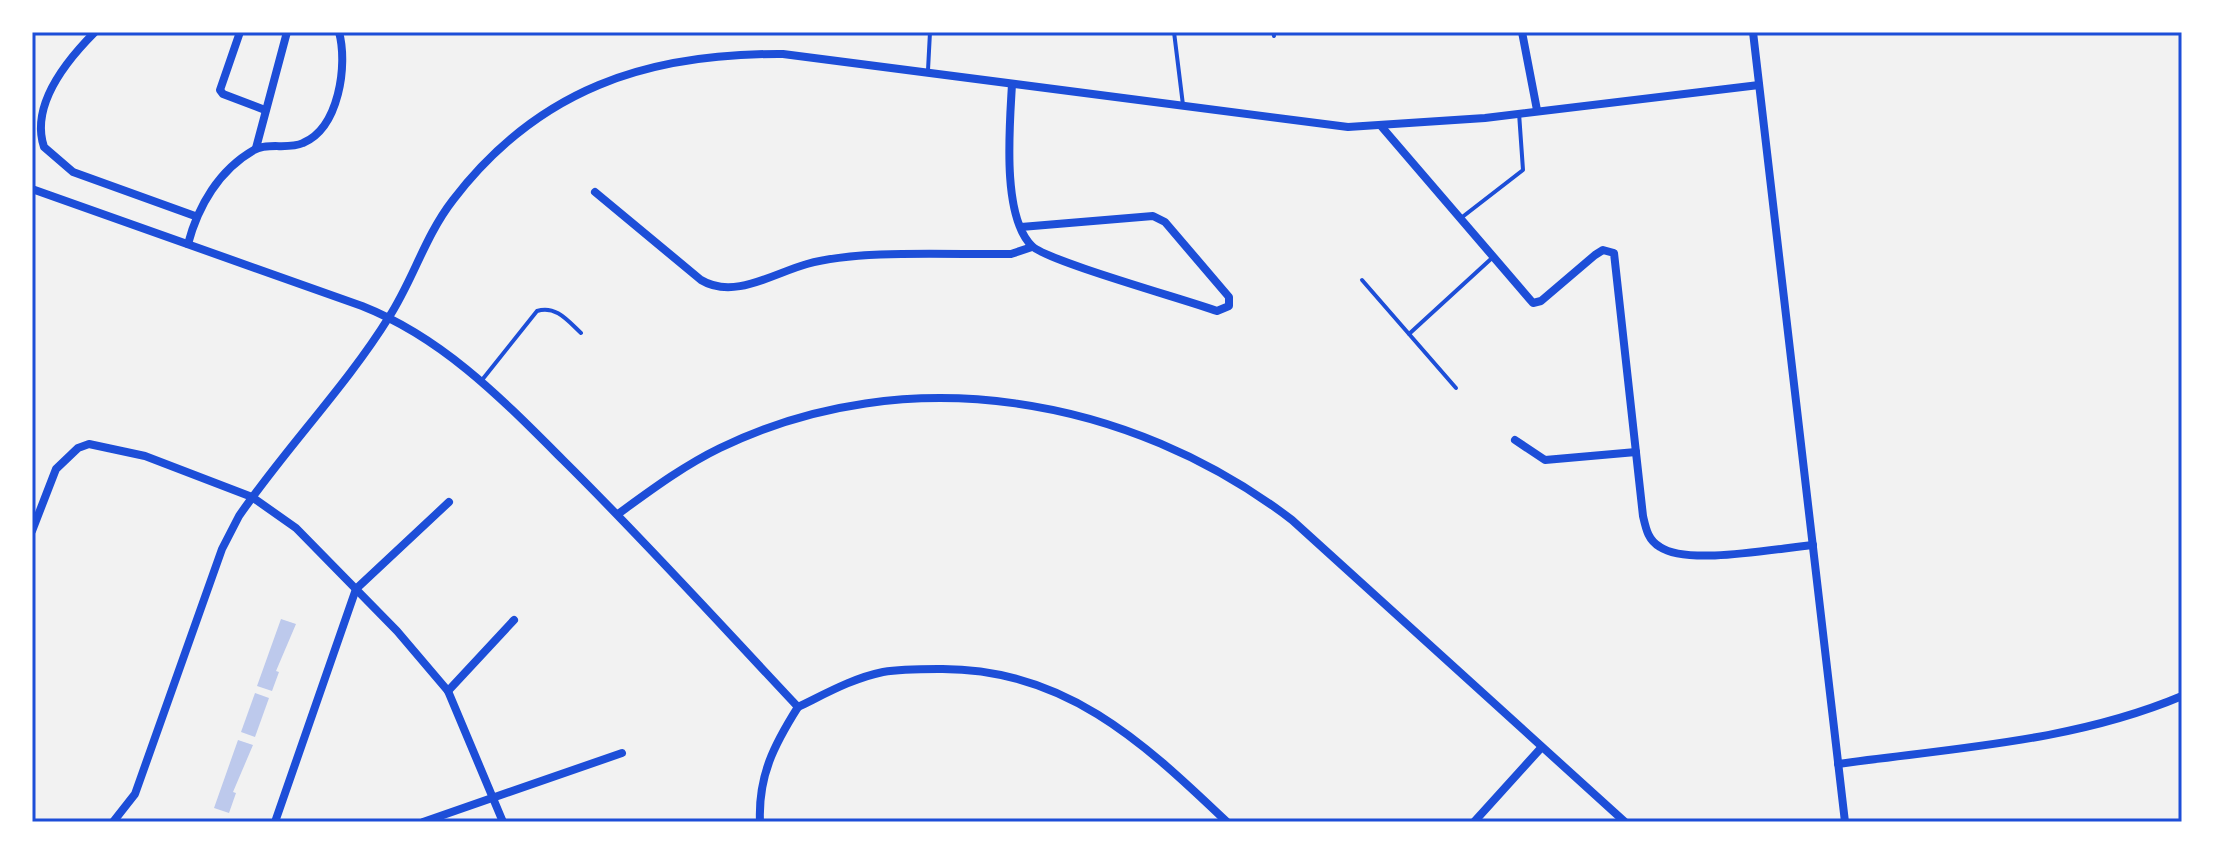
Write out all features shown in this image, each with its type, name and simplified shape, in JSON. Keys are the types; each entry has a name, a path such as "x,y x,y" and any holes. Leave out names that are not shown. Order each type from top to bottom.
{"street":[{"path":"95,32 60,72 41,125 44,147 73,172 195,216"},
{"path":"240,32 220,90 223,94 265,110"},
{"path":"256,148 287,32"},
{"path":"188,244 195,216 223,174 256,148 301,144 324,124 343,70 339,32"},
{"path":"1522,32 1537,110"},
{"path":"1753,32 1845,822"},
{"path":"113,822 135,794 222,549 252,497 390,317 433,231 452,201 482,167 533,121 598,83 671,62 741,53 783,54 1315,125 1381,126 1759,85"},
{"path":"1012,84 1009,143 1016,209 1021,227 1032,247 1058,260 1217,311 1229,306 1229,297 1165,222 1153,216 1021,227"},
{"path":"1381,126 1533,303 1541,301 1603,250 1614,253 1647,531 1662,549 1692,556 1813,545"},
{"path":"32,189 390,317 482,380 618,514 798,707"},
{"path":"595,192 701,280 717,288 752,283 829,259 1011,254 1032,247"},
{"path":"618,514 673,474 721,448 763,431 826,413 898,399 932,397 1025,403 1081,416 1188,455 1262,497 1292,520 1625,822"},
{"path":"1515,440 1530,454 1545,460 1636,452"},
{"path":"32,531 56,469 70,454 89,444 101,444 145,456 252,497 296,528 448,691 503,822"},
{"path":"275,822 356,589 449,502"},
{"path":"448,691 514,620"},
{"path":"760,822 763,774 773,747 798,707 848,683 894,671 956,669 994,673 1046,686 1141,742 1227,822"},
{"path":"1838,764 2047,736 2101,724 2182,696"},
{"path":"1474,822 1541,748"},
{"path":"423,822 622,753"}],"lane":[{"path":"927,73 930,32"},
{"path":"1174,32 1183,107"},
{"path":"1459,219 1523,170 1519,112"},
{"path":"1409,334 1492,258"},
{"path":"1362,280 1456,388"},
{"path":"482,380 537,311 547,308 558,312 581,333"}],"building":[{"path":"281,619 296,624 276,671 279,672 272,691 257,686"},
{"path":"255,693 269,698 255,737 241,732"},
{"path":"238,740 253,745 233,792 236,793 229,813 214,808"}]}
